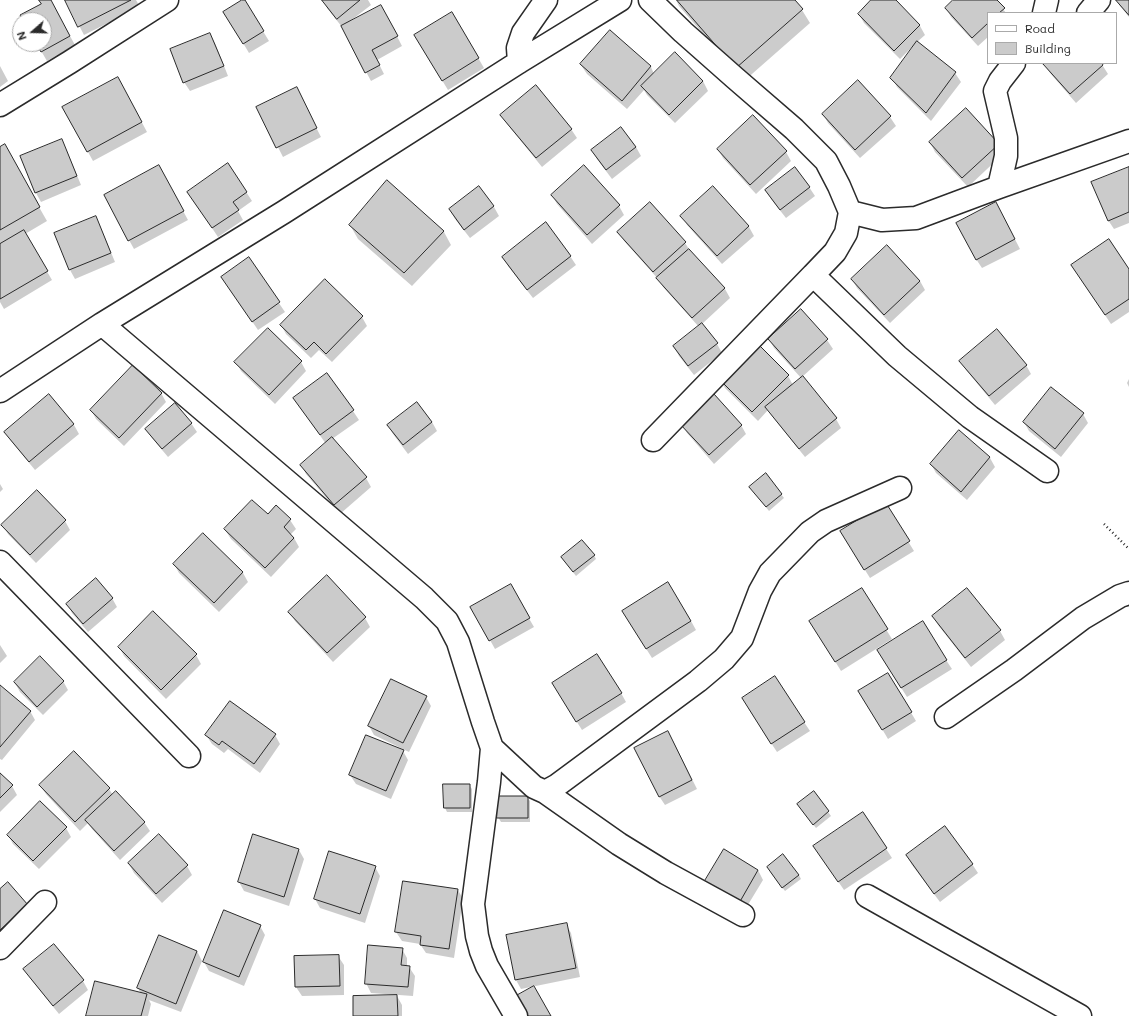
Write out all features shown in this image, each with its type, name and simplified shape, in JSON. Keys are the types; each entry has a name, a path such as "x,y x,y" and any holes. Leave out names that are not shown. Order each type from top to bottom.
{"street":[{"path":"0,105 167,0"},
{"path":"519,62 518,48 523,33 546,0"},
{"path":"0,391 102,324 277,216 519,62 620,0"},
{"path":"650,0 718,63 794,129 826,161 850,212 846,233 835,252 653,440"},
{"path":"1044,12 1047,0"},
{"path":"1089,12 1099,0"},
{"path":"999,187 1006,156 1006,138 995,91 1000,81 1013,64"},
{"path":"850,212 882,220 916,218 1129,141"},
{"path":"813,275 897,356 970,417 1047,470"},
{"path":"102,324 424,598 447,621 458,642 492,748 489,782 472,904 477,936 487,966 516,1016"},
{"path":"545,792 556,786 698,681 724,659 742,638 760,591 770,573 810,532 826,521 900,488"},
{"path":"0,562 190,756"},
{"path":"946,717 1014,670 1083,618 1120,596 1129,593"},
{"path":"492,748 534,787 545,792 619,844 666,873 743,915"},
{"path":"867,896 1080,1016"},
{"path":"0,948 45,902"}],"path":[{"path":"1104,524 1129,549"}],"building":[{"path":"39,0 51,0 70,36 52,46 52,12 26,12 41,4"},
{"path":"65,0 131,0 78,27"},
{"path":"242,0 245,0 264,31 243,44 223,12"},
{"path":"322,0 360,0 337,19"},
{"path":"677,0 795,0 803,9 736,68"},
{"path":"871,0 896,0 920,25 894,51 858,14"},
{"path":"953,0 997,0 1005,8 1000,12 987,12 987,24 972,38 945,8"},
{"path":"1116,0 1129,0 1129,15"},
{"path":"381,5 398,36 372,50 380,65 365,73 341,26"},
{"path":"452,12 479,58 442,81 414,35"},
{"path":"610,30 651,66 622,101 580,64"},
{"path":"210,33 224,66 183,83 170,49"},
{"path":"917,41 956,72 926,113 890,78"},
{"path":"675,52 703,81 669,115 641,86"},
{"path":"1043,64 1102,64 1103,65 1070,94"},
{"path":"118,77 142,122 87,152 62,107"},
{"path":"858,80 891,116 855,150 822,114"},
{"path":"536,85 572,129 536,158 500,115"},
{"path":"297,87 317,128 276,148 256,107"},
{"path":"966,108 999,144 962,178 929,142"},
{"path":"753,115 787,151 750,185 717,149"},
{"path":"621,127 636,147 606,170 591,150"},
{"path":"62,139 77,176 35,193 20,156"},
{"path":"5,144 40,207 0,230 0,147"},
{"path":"228,163 247,192 233,202 239,210 212,228 187,192"},
{"path":"159,165 184,211 128,241 104,195"},
{"path":"584,165 620,205 587,235 551,195"},
{"path":"795,167 810,187 780,210 765,190"},
{"path":"1129,167 1129,212 1108,221 1091,182"},
{"path":"387,180 444,231 404,273 349,225"},
{"path":"479,186 494,206 464,230 449,209"},
{"path":"713,186 749,226 717,256 680,216"},
{"path":"650,202 686,242 653,272 617,232"},
{"path":"996,202 1015,239 976,260 956,223"},
{"path":"96,216 111,253 69,270 54,233"},
{"path":"546,222 571,256 527,290 502,257"},
{"path":"24,230 48,271 0,299 0,244"},
{"path":"1109,239 1129,269 1129,299 1105,315 1071,265"},
{"path":"887,245 920,281 884,315 851,279"},
{"path":"689,249 725,288 692,318 656,278"},
{"path":"249,257 280,302 252,322 221,277"},
{"path":"325,279 363,316 326,354 314,342 306,350 280,325"},
{"path":"801,309 828,339 795,369 768,339"},
{"path":"702,323 718,343 688,366 673,346"},
{"path":"268,328 302,361 269,395 234,362"},
{"path":"997,329 1027,365 989,396 959,361"},
{"path":"756,342 789,375 752,412 719,379"},
{"path":"133,365 162,393 119,438 90,410"},
{"path":"327,373 354,410 320,435 293,398"},
{"path":"803,376 837,418 799,449 765,407"},
{"path":"1051,387 1084,413 1055,449 1023,422"},
{"path":"49,394 74,424 29,462 4,432"},
{"path":"714,394 742,425 709,455 680,424"},
{"path":"417,402 432,422 403,445 387,425"},
{"path":"175,403 192,423 162,449 145,429"},
{"path":"959,430 990,457 961,492 930,464"},
{"path":"332,437 367,477 334,505 300,465"},
{"path":"766,473 782,494 766,507 749,487"},
{"path":"37,490 66,520 30,555 1,525"},
{"path":"252,500 268,514 276,505 291,519 284,527 294,538 265,568 224,529"},
{"path":"886,503 910,541 864,570 840,531"},
{"path":"203,533 243,572 214,603 173,564"},
{"path":"582,540 595,555 573,572 561,557"},
{"path":"327,575 366,617 327,653 288,612"},
{"path":"96,578 113,598 83,624 66,604"},
{"path":"668,582 691,621 646,649 622,611"},
{"path":"511,584 530,618 489,641 470,607"},
{"path":"862,588 888,629 835,662 809,621"},
{"path":"967,588 1001,630 965,658 932,616"},
{"path":"153,611 197,654 161,690 118,647"},
{"path":"923,621 947,660 901,688 877,650"},
{"path":"597,654 622,693 576,722 552,683"},
{"path":"40,656 64,681 37,707 14,682"},
{"path":"888,673 912,712 882,730 858,691"},
{"path":"775,676 805,722 771,744 742,698"},
{"path":"391,679 427,696 403,743 368,726"},
{"path":"0,685 31,711 0,747"},
{"path":"230,701 276,734 254,764 222,741 219,745 205,735"},
{"path":"668,731 692,780 659,797 634,748"},
{"path":"366,735 404,750 386,791 349,775"},
{"path":"74,751 110,788 75,822 39,785"},
{"path":"0,773 13,785 0,798"},
{"path":"443,784 470,784 470,808 444,808"},
{"path":"116,791 145,822 114,851 85,820"},
{"path":"814,791 829,811 813,825 797,804"},
{"path":"497,796 528,796 528,818 497,818"},
{"path":"40,801 67,827 33,861 7,835"},
{"path":"863,812 887,848 838,882 813,846"},
{"path":"945,826 973,864 934,894 906,855"},
{"path":"159,834 188,865 156,894 128,863"},
{"path":"253,834 299,849 284,897 238,882"},
{"path":"724,849 758,870 738,905 703,884"},
{"path":"329,851 376,866 360,914 314,899"},
{"path":"783,854 799,875 782,888 767,867"},
{"path":"403,881 458,889 449,949 420,945 421,936 395,932"},
{"path":"8,882 28,905 0,930 0,889"},
{"path":"224,910 261,925 239,977 203,962"},
{"path":"567,923 576,968 515,980 506,935"},
{"path":"159,935 197,951 176,1004 137,988"},
{"path":"54,944 84,980 53,1006 23,969"},
{"path":"368,945 403,948 401,965 410,966 408,987 365,984"},
{"path":"339,955 340,986 295,987 294,956"},
{"path":"95,981 147,994 141,1016 86,1016"},
{"path":"534,986 551,1016 528,1016 516,996"},
{"path":"397,995 398,1016 353,1016 353,996"}]}
